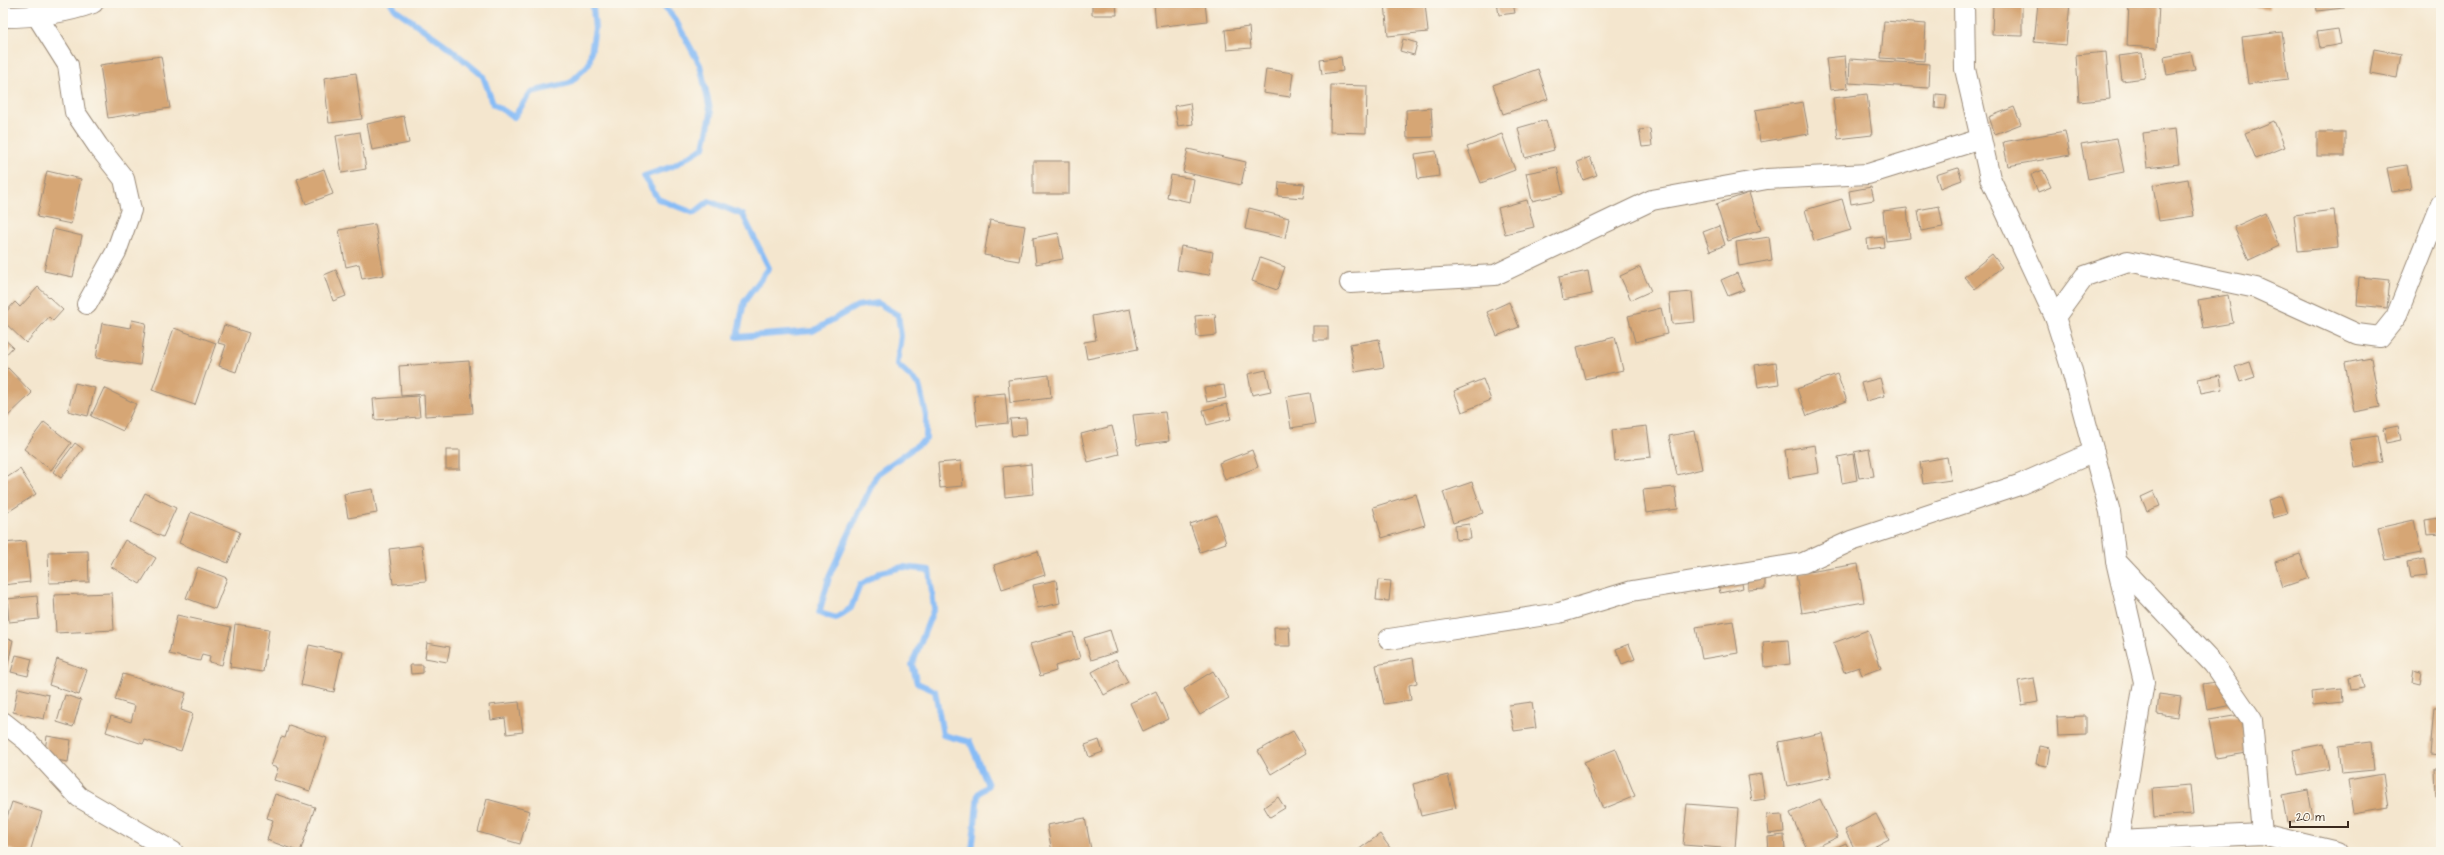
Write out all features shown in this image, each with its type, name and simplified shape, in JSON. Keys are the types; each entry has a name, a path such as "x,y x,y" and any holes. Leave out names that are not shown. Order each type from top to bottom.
{"street":[{"path":"3,17 37,16 72,10 93,3"},
{"path":"1964,3 1965,69 1990,178 2055,316 2110,512 2116,561 2144,682 2118,846 2262,834 2337,852"},
{"path":"37,16 68,65 75,112 98,146 124,179 131,210 116,252 87,304"},
{"path":"1350,284 1495,275 1652,200 1767,179 1868,174 1981,139"},
{"path":"2055,316 2085,276 2128,261 2256,288 2357,334 2380,337 2396,317 2441,204"},
{"path":"1389,639 1559,614 1632,591 1803,563 1851,541 2019,486 2094,452"},
{"path":"2116,561 2214,665 2252,720 2262,834"},
{"path":"3,722 27,741 79,797 173,852"}],"building":[{"path":"1092,3 1116,3 1117,15 1092,15"},
{"path":"1154,3 1205,3 1207,21 1156,27"},
{"path":"1385,3 1425,3 1428,32 1388,36"},
{"path":"1497,3 1513,3 1515,13 1499,15"},
{"path":"1993,3 2022,3 2022,36 1992,35"},
{"path":"2038,3 2070,3 2066,45 2034,42"},
{"path":"2129,3 2159,3 2157,48 2127,46"},
{"path":"2239,3 2269,3 2269,9 2239,5"},
{"path":"2316,3 2343,3 2344,8 2317,11"},
{"path":"1884,21 1926,24 1924,61 1881,58"},
{"path":"1249,27 1251,48 1227,50 1225,30"},
{"path":"2338,29 2341,44 2320,48 2317,32"},
{"path":"2282,32 2288,79 2248,84 2242,37"},
{"path":"1403,39 1417,43 1414,55 1400,51"},
{"path":"2374,49 2401,54 2397,78 2370,73"},
{"path":"2106,52 2110,99 2079,102 2076,55"},
{"path":"2191,52 2195,70 2167,75 2164,57"},
{"path":"2142,53 2145,78 2122,81 2119,56"},
{"path":"161,56 170,108 108,118 100,65"},
{"path":"1845,56 1848,88 1830,90 1826,58"},
{"path":"1341,57 1343,71 1322,74 1320,60"},
{"path":"1850,59 1930,64 1929,88 1849,83"},
{"path":"1266,69 1293,73 1290,97 1263,93"},
{"path":"1538,69 1548,99 1503,114 1493,85"},
{"path":"356,73 362,119 329,123 324,78"},
{"path":"1331,85 1367,86 1366,133 1330,132"},
{"path":"1867,94 1872,135 1838,139 1833,98"},
{"path":"1936,94 1947,95 1945,109 1935,108"},
{"path":"1803,102 1809,134 1760,142 1755,110"},
{"path":"1190,103 1193,124 1178,126 1174,106"},
{"path":"2014,107 2021,124 1995,134 1989,117"},
{"path":"1431,108 1433,137 1407,138 1406,110"},
{"path":"404,116 409,143 372,150 367,124"},
{"path":"1546,120 1554,150 1525,158 1518,128"},
{"path":"2274,121 2285,147 2256,159 2245,133"},
{"path":"1650,129 1652,146 1642,147 1639,130"},
{"path":"2175,129 2179,164 2147,168 2143,133"},
{"path":"2065,131 2070,155 2008,166 2003,142"},
{"path":"360,132 366,169 342,173 336,136"},
{"path":"2317,132 2345,132 2345,156 2317,156"},
{"path":"1502,134 1515,170 1481,183 1467,147"},
{"path":"2117,138 2124,172 2088,179 2081,144"},
{"path":"1188,149 1246,162 1241,185 1183,172"},
{"path":"1436,151 1439,176 1418,179 1415,154"},
{"path":"1590,157 1597,175 1583,180 1577,162"},
{"path":"1033,161 1069,161 1069,194 1033,194"},
{"path":"2407,165 2411,189 2392,192 2387,168"},
{"path":"1557,167 1563,194 1532,201 1526,173"},
{"path":"1958,168 1962,180 1940,188 1936,175"},
{"path":"324,169 333,194 306,204 297,179"},
{"path":"2043,170 2051,187 2038,192 2031,175"},
{"path":"47,171 81,179 71,224 37,217"},
{"path":"1171,175 1194,179 1190,202 1167,197"},
{"path":"2188,179 2194,216 2159,221 2153,185"},
{"path":"1279,182 1305,184 1303,198 1278,196"},
{"path":"1871,187 1874,200 1851,204 1849,191"},
{"path":"1749,193 1761,230 1728,241 1716,204"},
{"path":"1842,199 1851,230 1814,241 1805,210"},
{"path":"1527,200 1534,227 1505,234 1498,208"},
{"path":"1939,206 1943,227 1921,231 1918,210"},
{"path":"1249,208 1289,218 1285,238 1245,229"},
{"path":"1907,208 1910,238 1886,241 1883,211"},
{"path":"2334,210 2338,247 2298,251 2294,215"},
{"path":"2265,213 2279,246 2249,260 2234,227"},
{"path":"990,220 1025,226 1019,261 984,255"},
{"path":"375,224 384,275 362,279 359,264 346,267 339,230"},
{"path":"1719,226 1725,245 1710,251 1703,232"},
{"path":"53,229 82,236 73,277 44,271"},
{"path":"1058,233 1063,259 1036,264 1033,238"},
{"path":"1769,237 1772,260 1739,266 1736,242"},
{"path":"1883,237 1884,247 1868,249 1867,239"},
{"path":"1181,246 1213,252 1209,275 1177,270"},
{"path":"1992,254 2002,267 1975,289 1964,277"},
{"path":"1260,258 1285,267 1277,290 1252,281"},
{"path":"1640,267 1651,291 1631,300 1620,276"},
{"path":"336,270 346,296 333,301 324,275"},
{"path":"1588,271 1592,294 1563,300 1559,277"},
{"path":"1737,273 1744,290 1728,296 1721,280"},
{"path":"2359,277 2390,280 2387,308 2357,305"},
{"path":"38,287 63,310 53,321 49,317 26,343 3,321 3,315 15,302 20,307"},
{"path":"1692,292 1695,322 1672,324 1669,294"},
{"path":"2228,295 2233,323 2203,328 2198,300"},
{"path":"1509,302 1519,327 1497,336 1487,312"},
{"path":"1661,308 1667,334 1635,342 1628,316"},
{"path":"1130,309 1138,349 1087,359 1084,342 1096,340 1092,316"},
{"path":"1215,314 1217,335 1197,337 1195,316"},
{"path":"132,320 146,323 140,365 96,358 102,323 130,328"},
{"path":"224,325 249,333 236,372 219,366 226,345 218,343"},
{"path":"1313,326 1328,326 1328,340 1313,340"},
{"path":"174,328 216,343 195,405 152,390"},
{"path":"1615,337 1623,370 1585,379 1577,347"},
{"path":"3,338 13,347 3,358"},
{"path":"1379,339 1384,367 1355,372 1350,344"},
{"path":"2371,358 2380,407 2354,412 2345,363"},
{"path":"469,361 473,413 425,416 424,394 401,396 399,366"},
{"path":"1776,362 1779,384 1758,387 1755,365"},
{"path":"2250,362 2255,377 2240,382 2235,367"},
{"path":"8,368 32,393 4,420 3,372"},
{"path":"1266,370 1271,391 1252,395 1248,374"},
{"path":"1837,374 1847,401 1807,416 1797,389"},
{"path":"1049,375 1051,398 1010,403 1008,380"},
{"path":"2220,375 2222,389 2201,393 2198,379"},
{"path":"1880,378 1885,396 1866,401 1861,383"},
{"path":"1483,379 1491,400 1462,412 1454,391"},
{"path":"75,383 95,388 88,416 68,411"},
{"path":"1224,385 1226,398 1207,402 1204,388"},
{"path":"104,388 136,404 123,431 91,416"},
{"path":"1005,393 1008,423 977,426 974,396"},
{"path":"1310,393 1315,424 1291,428 1286,397"},
{"path":"418,396 420,417 375,420 373,399"},
{"path":"1227,404 1231,419 1207,425 1203,410"},
{"path":"1165,412 1169,441 1137,445 1133,415"},
{"path":"1026,418 1027,435 1012,436 1010,419"},
{"path":"44,422 71,443 51,470 24,449"},
{"path":"1112,426 1119,454 1088,462 1081,434"},
{"path":"1647,426 1651,457 1615,461 1612,430"},
{"path":"2398,426 2401,440 2386,443 2383,429"},
{"path":"1694,431 1702,469 1677,475 1669,436"},
{"path":"2377,436 2382,462 2355,467 2350,440"},
{"path":"75,443 83,449 61,478 53,472"},
{"path":"1815,445 1819,473 1789,478 1785,450"},
{"path":"1869,449 1874,476 1859,478 1854,452"},
{"path":"446,450 460,450 460,469 446,469"},
{"path":"1252,450 1258,467 1225,480 1219,463"},
{"path":"1853,454 1857,480 1842,483 1838,457"},
{"path":"1947,457 1951,480 1923,484 1920,462"},
{"path":"961,461 963,486 940,488 938,463"},
{"path":"1031,464 1033,494 1005,497 1003,467"},
{"path":"20,469 36,494 8,512 3,505 3,480"},
{"path":"1472,482 1483,513 1453,523 1443,492"},
{"path":"1675,487 1678,509 1646,513 1643,490"},
{"path":"373,489 377,513 348,518 344,494"},
{"path":"2154,491 2160,506 2147,511 2141,497"},
{"path":"145,493 176,508 163,537 131,522"},
{"path":"1416,494 1425,525 1382,538 1373,507"},
{"path":"2281,496 2287,514 2273,518 2268,500"},
{"path":"191,512 240,532 228,563 179,543"},
{"path":"1217,515 1226,543 1200,552 1190,524"},
{"path":"2440,518 2441,534 2427,535 2425,520"},
{"path":"2414,520 2421,553 2385,560 2378,528"},
{"path":"1469,524 1471,539 1456,540 1455,526"},
{"path":"125,540 156,558 140,584 110,566"},
{"path":"26,541 30,582 3,585 3,543"},
{"path":"422,545 426,581 393,584 389,549"},
{"path":"88,551 89,582 49,583 48,552"},
{"path":"1038,551 1045,575 1002,589 994,565"},
{"path":"2300,554 2309,578 2283,587 2275,562"},
{"path":"2424,559 2427,576 2410,578 2407,562"},
{"path":"1858,564 1864,602 1802,613 1796,574"},
{"path":"198,567 227,578 215,609 186,598"},
{"path":"1738,567 1743,588 1720,593 1715,571"},
{"path":"1765,572 1765,589 1748,590 1748,573"},
{"path":"1056,580 1060,603 1038,608 1033,585"},
{"path":"1378,580 1391,581 1389,601 1376,600"},
{"path":"112,593 114,630 56,633 54,595"},
{"path":"37,596 39,619 9,622 7,599"},
{"path":"177,615 231,627 222,665 209,662 210,656 202,654 200,661 169,654"},
{"path":"1733,621 1738,653 1702,659 1696,627"},
{"path":"235,624 269,629 263,672 230,667"},
{"path":"1274,627 1289,627 1290,646 1275,646"},
{"path":"1110,630 1117,652 1091,660 1084,638"},
{"path":"1868,630 1881,668 1862,675 1859,667 1844,672 1833,643"},
{"path":"1073,632 1080,658 1055,666 1056,671 1040,676 1030,644"},
{"path":"3,638 13,640 4,683 3,683"},
{"path":"1788,640 1790,664 1765,667 1763,642"},
{"path":"427,643 450,647 447,662 425,658"},
{"path":"1629,644 1635,659 1622,664 1616,649"},
{"path":"309,645 342,652 334,692 301,685"},
{"path":"16,655 32,659 28,676 11,672"},
{"path":"1413,658 1417,683 1409,685 1411,700 1384,704 1376,665"},
{"path":"57,659 87,670 79,695 49,685"},
{"path":"1116,659 1128,682 1104,695 1092,672"},
{"path":"410,665 423,665 423,673 411,674"},
{"path":"2414,670 2422,672 2420,684 2412,682"},
{"path":"1213,671 1229,698 1200,715 1184,689"},
{"path":"123,674 186,693 181,710 193,714 181,751 145,740 143,744 106,732 111,716 131,722 135,706 115,700"},
{"path":"2361,674 2364,688 2350,690 2348,677"},
{"path":"2034,678 2038,702 2022,705 2018,681"},
{"path":"2228,680 2233,705 2207,710 2203,684"},
{"path":"18,688 49,695 44,719 13,712"},
{"path":"2342,689 2343,702 2312,705 2311,692"},
{"path":"1156,691 1168,719 1143,731 1130,703"},
{"path":"2159,694 2181,697 2178,717 2157,714"},
{"path":"65,695 81,700 73,727 57,722"},
{"path":"519,702 523,732 507,734 505,718 491,720 489,705"},
{"path":"1532,702 1536,728 1514,731 1509,705"},
{"path":"2434,707 2441,707 2441,756 2430,755"},
{"path":"2240,715 2247,753 2216,758 2209,720"},
{"path":"2086,716 2086,735 2058,736 2057,717"},
{"path":"289,725 327,738 310,791 274,780 278,768 271,766 281,737 285,738"},
{"path":"1293,731 1306,753 1271,774 1258,751"},
{"path":"1822,733 1831,777 1787,786 1778,742"},
{"path":"47,736 71,740 68,762 44,758"},
{"path":"1099,740 1103,752 1089,757 1085,745"},
{"path":"2371,742 2374,770 2342,773 2339,746"},
{"path":"2324,744 2329,769 2298,775 2293,750"},
{"path":"2039,746 2050,748 2047,766 2036,764"},
{"path":"1616,749 1635,796 1603,809 1584,762"},
{"path":"2435,768 2441,768 2441,796 2436,796"},
{"path":"1761,774 1765,799 1752,801 1748,776"},
{"path":"2383,774 2388,807 2353,813 2348,780"},
{"path":"1448,775 1456,808 1421,816 1413,784"},
{"path":"2190,785 2193,814 2154,817 2152,788"},
{"path":"2308,790 2313,818 2287,823 2282,795"},
{"path":"275,794 315,807 300,852 267,840 273,820 267,818"},
{"path":"1278,797 1285,808 1270,817 1264,807"},
{"path":"487,799 530,811 520,844 478,832"},
{"path":"1820,799 1838,837 1808,851 1790,813"},
{"path":"12,802 42,812 30,852 17,852 3,847 3,830"},
{"path":"1687,804 1738,808 1735,849 1683,845"},
{"path":"1782,814 1784,832 1769,834 1767,815"},
{"path":"1876,814 1889,839 1864,852 1856,852 1845,830"},
{"path":"1085,818 1091,849 1074,852 1052,852 1047,825"},
{"path":"1380,834 1393,852 1360,852 1358,850"},
{"path":"1784,835 1785,852 1769,852 1768,837"},
{"path":"1846,843 1850,852 1826,852"}],"waterway":[{"path":"391,3 395,9 447,46 483,76 493,104 514,117 531,92 570,83 589,64 595,29 593,7 595,3"},
{"path":"662,3 676,21 700,65 711,114 704,147 673,166 644,176 658,199 694,213 709,201 743,215 769,268 744,302 737,337 813,331 857,306 878,303 898,315 901,336 897,364 919,385 926,415 926,439 877,474 830,574 819,613 836,618 851,608 860,585 881,572 903,567 929,570 934,608 912,664 917,683 935,691 943,735 970,742 988,785 978,794 972,852"}]}
